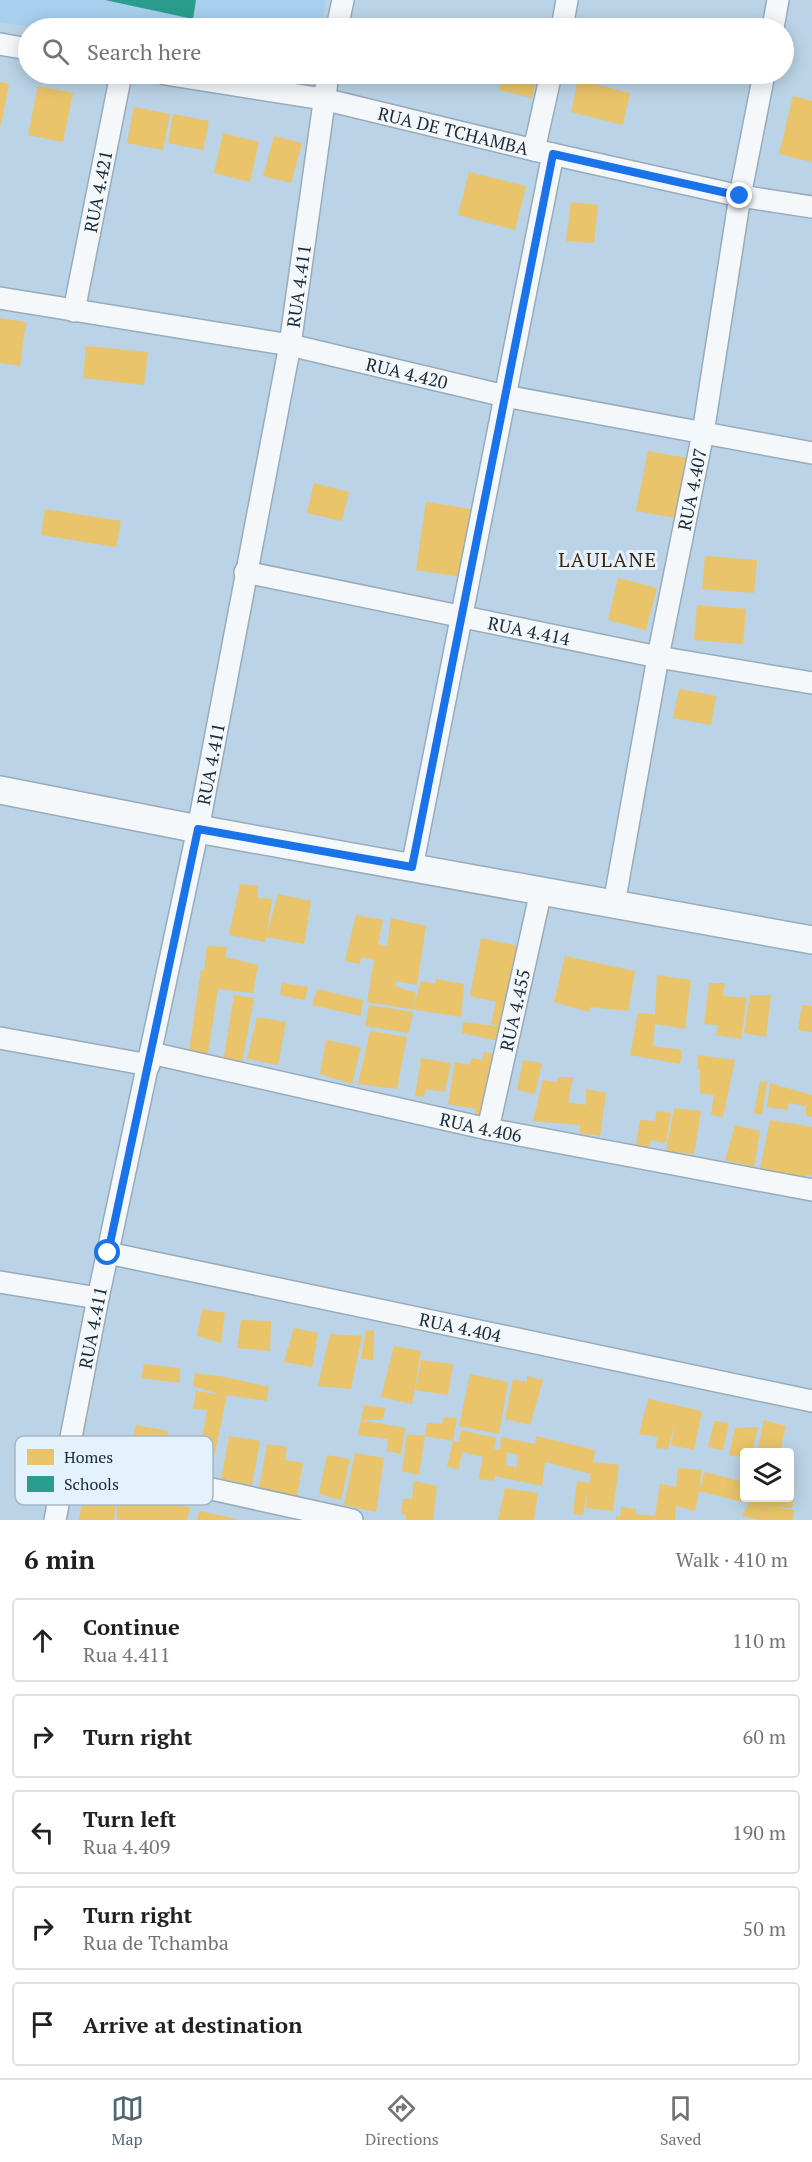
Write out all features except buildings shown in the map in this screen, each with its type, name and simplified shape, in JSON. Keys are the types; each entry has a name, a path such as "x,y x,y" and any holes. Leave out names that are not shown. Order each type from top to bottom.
{"street":[{"path":"339,18 342,0"},
{"path":"564,18 567,0"},
{"path":"775,18 778,0"},
{"path":"0,44 18,47"},
{"name":"RUA 4.421","path":"74,311 119,84"},
{"name":"RUA DE TCHAMBA","path":"228,84 323,99 740,196 812,207"},
{"name":"RUA 4.411","path":"70,1436 198,829 290,345 326,84"},
{"path":"412,867 505,396 543,152 550,84"},
{"name":"RUA 4.407","path":"615,904 658,657 703,433 740,196 762,84"},
{"name":"RUA 4.420","path":"0,298 290,345 505,396 812,453"},
{"name":"RUA 4.414","path":"245,573 658,657 812,683"},
{"path":"0,790 198,829 812,940"},
{"name":"RUA 4.455","path":"488,1129 541,891"},
{"name":"RUA 4.406","path":"0,1038 150,1059 488,1129 812,1190"},
{"name":"RUA 4.404","path":"108,1253 812,1401"},
{"path":"0,1282 98,1298"},
{"path":"213,1489 352,1520"},
{"name":"RUA 4.411","path":"55,1520 58,1505"}],"shaded area":[{"path":"0,0 326,0 322,18 18,18 18,25 0,22"}],"district":[{"name":"LAULANE","path":"608,559"}],"route":[{"path":"108,1253 198,829 412,867 553,154 740,196"}]}
